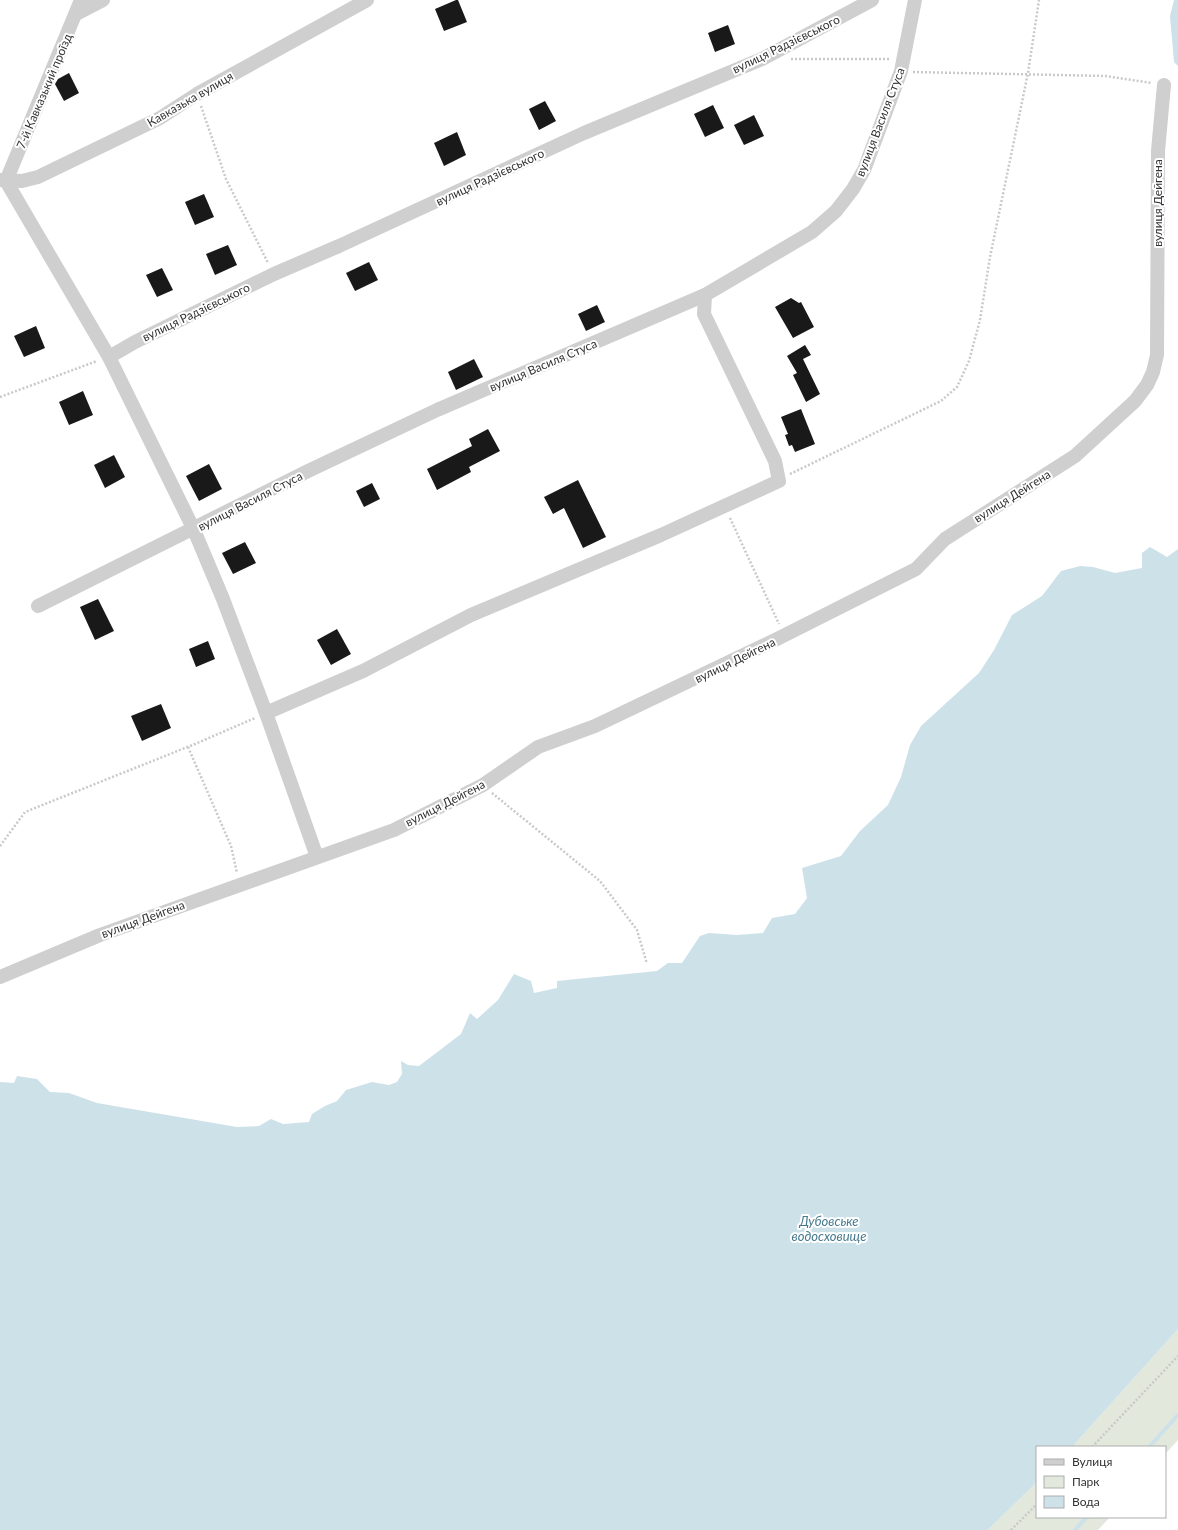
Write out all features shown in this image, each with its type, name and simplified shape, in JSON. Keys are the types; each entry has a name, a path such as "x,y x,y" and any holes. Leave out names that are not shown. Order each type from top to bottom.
{"street":[{"name":"7-й Кавказький проїзд","path":"3,181 81,0"},
{"path":"76,14 103,0"},
{"name":"Кавказька вулиця","path":"3,181 22,181 38,177 160,118 197,94 367,0"},
{"name":"вулиця Радзієвського","path":"109,357 135,342 274,274 339,246 584,133 762,58 872,0"},
{"name":"вулиця Василя Стуса","path":"38,606 194,530 308,471 437,410 705,295 812,232 836,211 853,189 864,170 902,65 916,0"},
{"name":"вулиця Дейгена","path":"0,977 100,935 394,830 483,785 538,746 595,726 784,636 916,569 945,539 1075,456 1135,401 1147,385 1153,372 1158,343 1158,151 1164,85"},
{"path":"3,181 109,357 194,530 223,599 266,713 317,857"},
{"path":"266,713 363,672 471,615 780,481 776,461 704,314 705,295"}],"path":[{"path":"780,481 799,469 941,401 957,387 969,362 980,320 990,257 1028,73 1039,0"},
{"path":"785,59 1105,76 1164,85"},
{"path":"197,94 226,179 274,274"},
{"path":"0,397 109,357"},
{"path":"724,506 784,636"},
{"path":"0,846 25,812 188,747 266,713"},
{"path":"188,747 231,846 238,886"},
{"path":"483,785 600,881 637,930 647,964"},
{"path":"1093,1446 1178,1356"},
{"path":"1011,1530 1036,1505"}],"green space":[{"path":"1178,1329 1178,1440 1166,1453 1166,1446 1073,1446"},
{"path":"1036,1483 1036,1518 1109,1518 1098,1530 988,1530"}],"water":[{"path":"1174,0 1178,0 1178,66 1174,62 1170,16"},
{"name":"Дубовське водосховище","path":"1150,547 1167,557 1178,549 1178,1329 1073,1446 1036,1446 1036,1483 988,1530 0,1530 0,1082 14,1083 17,1076 37,1079 50,1092 69,1093 97,1103 237,1127 259,1126 271,1119 283,1124 309,1122 312,1114 337,1101 346,1090 372,1082 389,1085 397,1082 402,1074 401,1061 408,1065 419,1066 461,1034 470,1013 477,1019 498,1000 514,974 531,981 534,993 557,988 557,981 657,971 668,963 682,963 700,936 709,933 737,935 763,933 772,918 795,914 807,898 802,868 841,856 860,831 888,805 901,777 910,745 921,726 979,673 994,650 1012,615 1042,596 1061,571 1080,566 1093,567 1115,573 1142,568 1142,553"}],"building":[{"path":"458,0 467,22 444,31 435,9"},
{"path":"728,25 735,44 715,52 708,33"},
{"path":"69,73 79,93 64,101 55,84 58,79"},
{"path":"545,101 556,121 539,130 529,109"},
{"path":"713,105 724,128 705,137 694,114"},
{"path":"754,115 764,136 744,145 734,125"},
{"path":"457,132 466,155 444,166 434,143"},
{"path":"204,194 214,217 195,225 185,202"},
{"path":"228,245 237,265 215,275 206,254"},
{"path":"369,262 378,280 355,291 346,273"},
{"path":"162,268 173,290 157,297 146,275"},
{"path":"791,298 799,303 801,302 814,327 793,338 775,307"},
{"path":"597,305 605,322 586,331 578,314"},
{"path":"36,326 45,348 24,357 14,336"},
{"path":"805,345 811,355 803,359 820,394 806,402 793,375 797,373 787,356"},
{"path":"474,359 483,377 456,390 448,372"},
{"path":"83,391 93,415 69,425 59,402"},
{"path":"801,409 815,444 795,452 792,445 789,446 785,435 788,434 781,417"},
{"path":"488,429 500,451 469,467 471,472 437,490 427,469 472,446 469,439"},
{"path":"114,455 125,477 105,488 94,465"},
{"path":"209,464 222,489 199,501 186,476"},
{"path":"578,480 606,537 583,548 564,508 553,514 544,497"},
{"path":"372,483 380,499 364,507 356,491"},
{"path":"245,542 256,563 233,574 222,553"},
{"path":"98,599 114,631 95,640 80,607"},
{"path":"337,629 351,654 331,665 317,640"},
{"path":"208,641 215,659 196,667 189,649"},
{"path":"161,704 171,728 142,741 131,716"}],"waterway":[{"path":"1150,1446 1178,1415"},
{"path":"1075,1530 1086,1518"}]}
